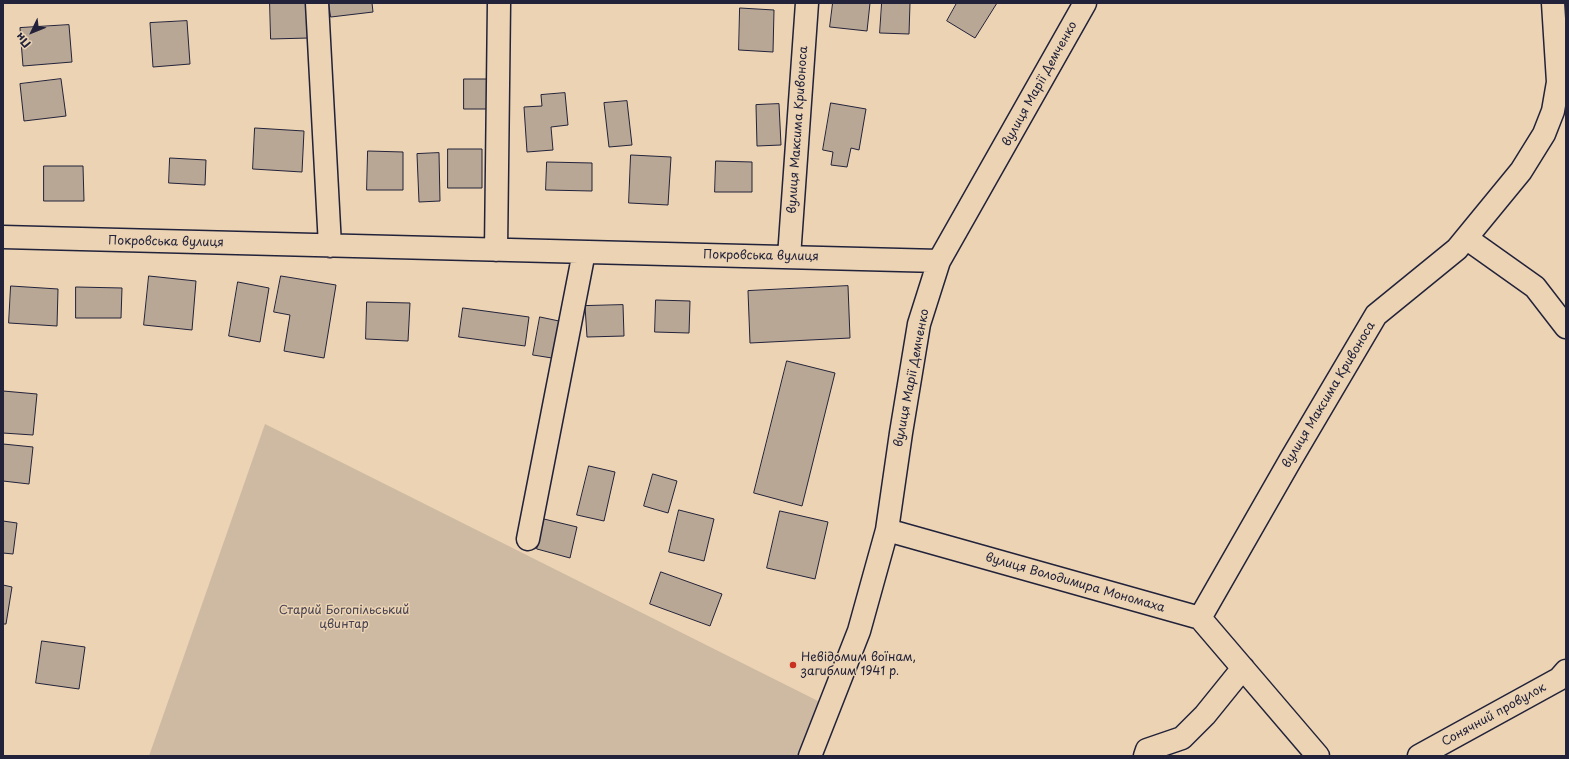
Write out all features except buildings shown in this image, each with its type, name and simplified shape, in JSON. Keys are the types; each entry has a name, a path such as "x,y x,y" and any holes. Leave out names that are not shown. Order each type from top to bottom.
{"street":[{"path":"317,3 330,246"},
{"path":"496,250 500,3"},
{"name":"вулиця Максима Кривоноса","path":"789,257 807,3"},
{"name":"вулиця Марії Демченко","path":"810,756 859,631 887,530 901,432 919,324 939,261 1085,3"},
{"name":"вулиця Максима Кривоноса","path":"1200,618 1376,315 1457,249 1521,171 1544,134 1553,111 1558,82 1553,3"},
{"name":"Покровська вулиця","path":"3,237 939,261"},
{"path":"1466,238 1535,287 1566,327"},
{"path":"528,539 584,252"},
{"name":"вулиця Володимира Мономаха","path":"887,530 1200,618"},
{"path":"1200,618 1318,756"},
{"path":"1144,756 1147,750 1182,738 1205,715 1243,668"},
{"name":"Сонячний провулок","path":"1419,756 1559,680 1566,671"}],"green space":[{"name":"Старий Богопільський цвинтар","path":"265,424 828,706 809,756 149,756"}],"place":[{"name":"Невідомим воїнам, загиблим 1941 р.","path":"793,665"}]}
